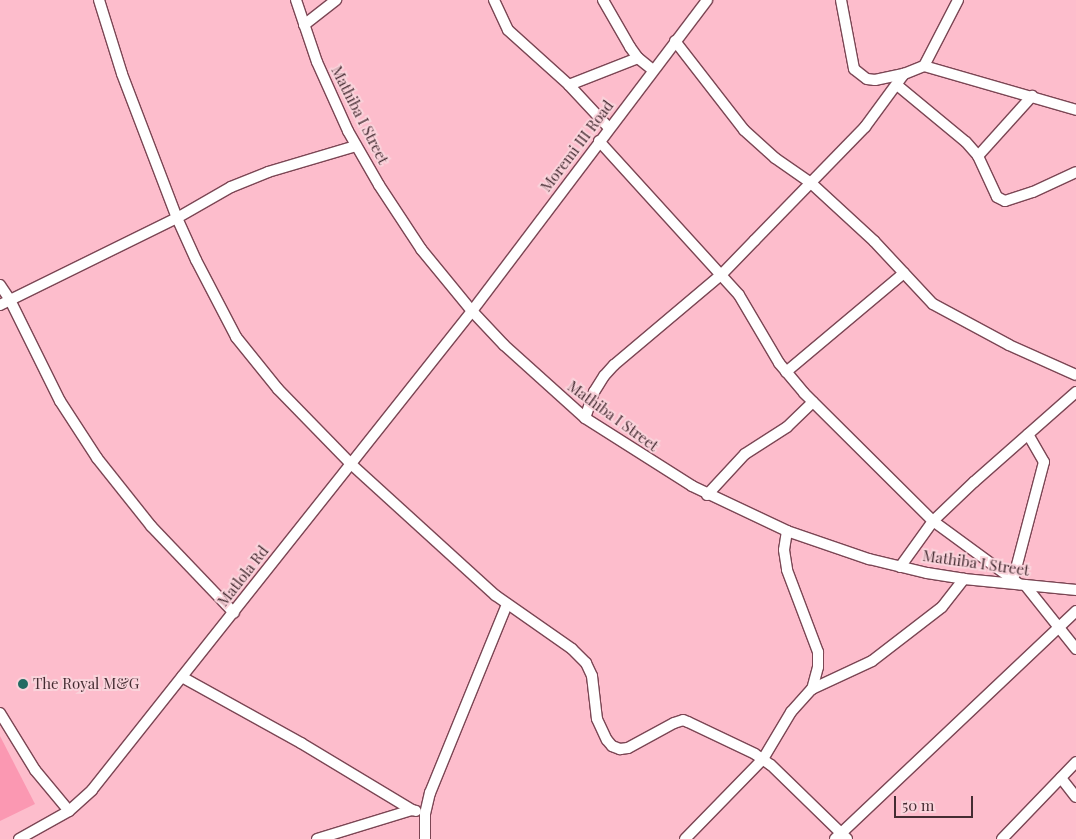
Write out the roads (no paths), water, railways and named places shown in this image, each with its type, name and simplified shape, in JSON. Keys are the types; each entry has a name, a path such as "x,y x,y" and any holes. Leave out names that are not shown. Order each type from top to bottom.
{"street":[{"path":"99,0 122,74 177,218 236,337 278,389 351,464 507,604 572,649 586,664 592,676 598,720 607,740 612,746 620,749 628,748 683,720 763,759 782,774 841,837 1059,630 1076,611"},
{"name":"Mathiba I Street","path":"296,0 330,94 356,146 421,249 472,311 532,372 585,418 648,460 707,494 787,531 900,567 964,580 1076,590"},
{"path":"304,25 336,0"},
{"path":"494,0 508,30 569,85 609,128"},
{"path":"604,0 638,58 653,70"},
{"name":"Moremi III Road","path":"472,311 707,0"},
{"path":"841,0 854,69 860,76 875,80 904,74 924,66 1076,110"},
{"path":"924,66 958,0"},
{"path":"675,41 744,130 775,158 811,182 933,304 1009,345 1076,375"},
{"path":"569,85 638,58"},
{"path":"585,418 594,392 614,365 722,274 865,127 904,74"},
{"path":"897,85 966,142 978,156 986,178 997,197 1005,201 1033,192 1076,172"},
{"path":"978,156 1032,96"},
{"path":"599,141 722,274 750,311 786,372 813,402 933,521 1019,584 1076,649"},
{"path":"0,305 177,218 231,187 268,172 356,146"},
{"path":"786,372 904,273"},
{"path":"0,284 10,300 60,401 97,458 151,526 234,613"},
{"name":"Matlola Rd","path":"19,839 69,812 92,790 472,311"},
{"path":"900,567 933,521 1076,392"},
{"path":"707,494 745,454 787,426 813,402"},
{"path":"1019,584 1044,462 1028,434"},
{"path":"685,839 763,759 791,712 812,688 818,667 818,652 787,570 784,550 787,531"},
{"path":"812,688 859,669 892,647 942,608 964,580"},
{"path":"425,839 425,814 430,793 507,604"},
{"path":"182,676 302,743 412,810 425,814"},
{"path":"0,713 35,770 69,812"},
{"path":"1002,839 1076,762"},
{"path":"1062,778 1076,797"},
{"path":"317,839 412,810"}],"place":[{"name":"The Royal M&G","path":"23,684"}]}
